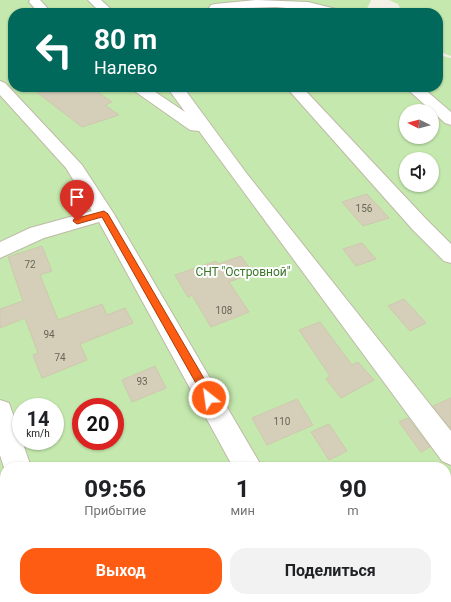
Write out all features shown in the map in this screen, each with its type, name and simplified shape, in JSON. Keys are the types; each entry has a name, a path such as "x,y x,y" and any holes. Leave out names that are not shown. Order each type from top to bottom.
{"lane":[{"path":"94,0 103,8"},
{"path":"215,8 246,3 295,1 311,2 327,8"},
{"path":"35,2 41,8"},
{"path":"0,86 73,165 104,214 245,462"},
{"path":"146,92 213,140"},
{"path":"179,92 245,185 451,452"},
{"path":"299,92 420,225 451,256"},
{"path":"419,92 451,120"},
{"path":"0,251 37,233 104,214"},
{"path":"0,411 15,462"}],"green space":[{"name":"СНТ \"Островной\"","path":"0,0 371,0 367,8 8,8 8,92 443,92 443,56 451,58 451,462 0,462"},
{"path":"389,0 451,0 451,56 443,53 443,8 400,8 398,4"}],"building":[{"path":"36,92 97,92 112,102 105,105 119,115 82,127"},
{"path":"367,194 389,218 363,226 342,202"},
{"path":"362,243 376,259 356,266 343,249"},
{"path":"42,246 52,271 40,275 58,320 102,304 107,315 125,308 133,323 80,344 87,360 42,378 33,355 38,353 25,318 0,328 0,309 23,301 8,257"},
{"path":"241,256 253,273 229,282 249,312 211,327 192,295 188,297 175,275 216,261 218,264"},
{"path":"404,299 426,323 410,331 388,306"},
{"path":"320,322 352,365 358,362 374,380 341,398 326,379 330,376 299,330"},
{"path":"155,366 166,388 132,402 122,380"},
{"path":"451,398 451,429 433,406"},
{"path":"297,399 313,425 267,445 252,418"},
{"path":"408,418 430,447 421,452 399,422"},
{"path":"329,424 347,451 329,460 311,432"}],"route":[{"path":"77,221 104,214 209,398"}]}
